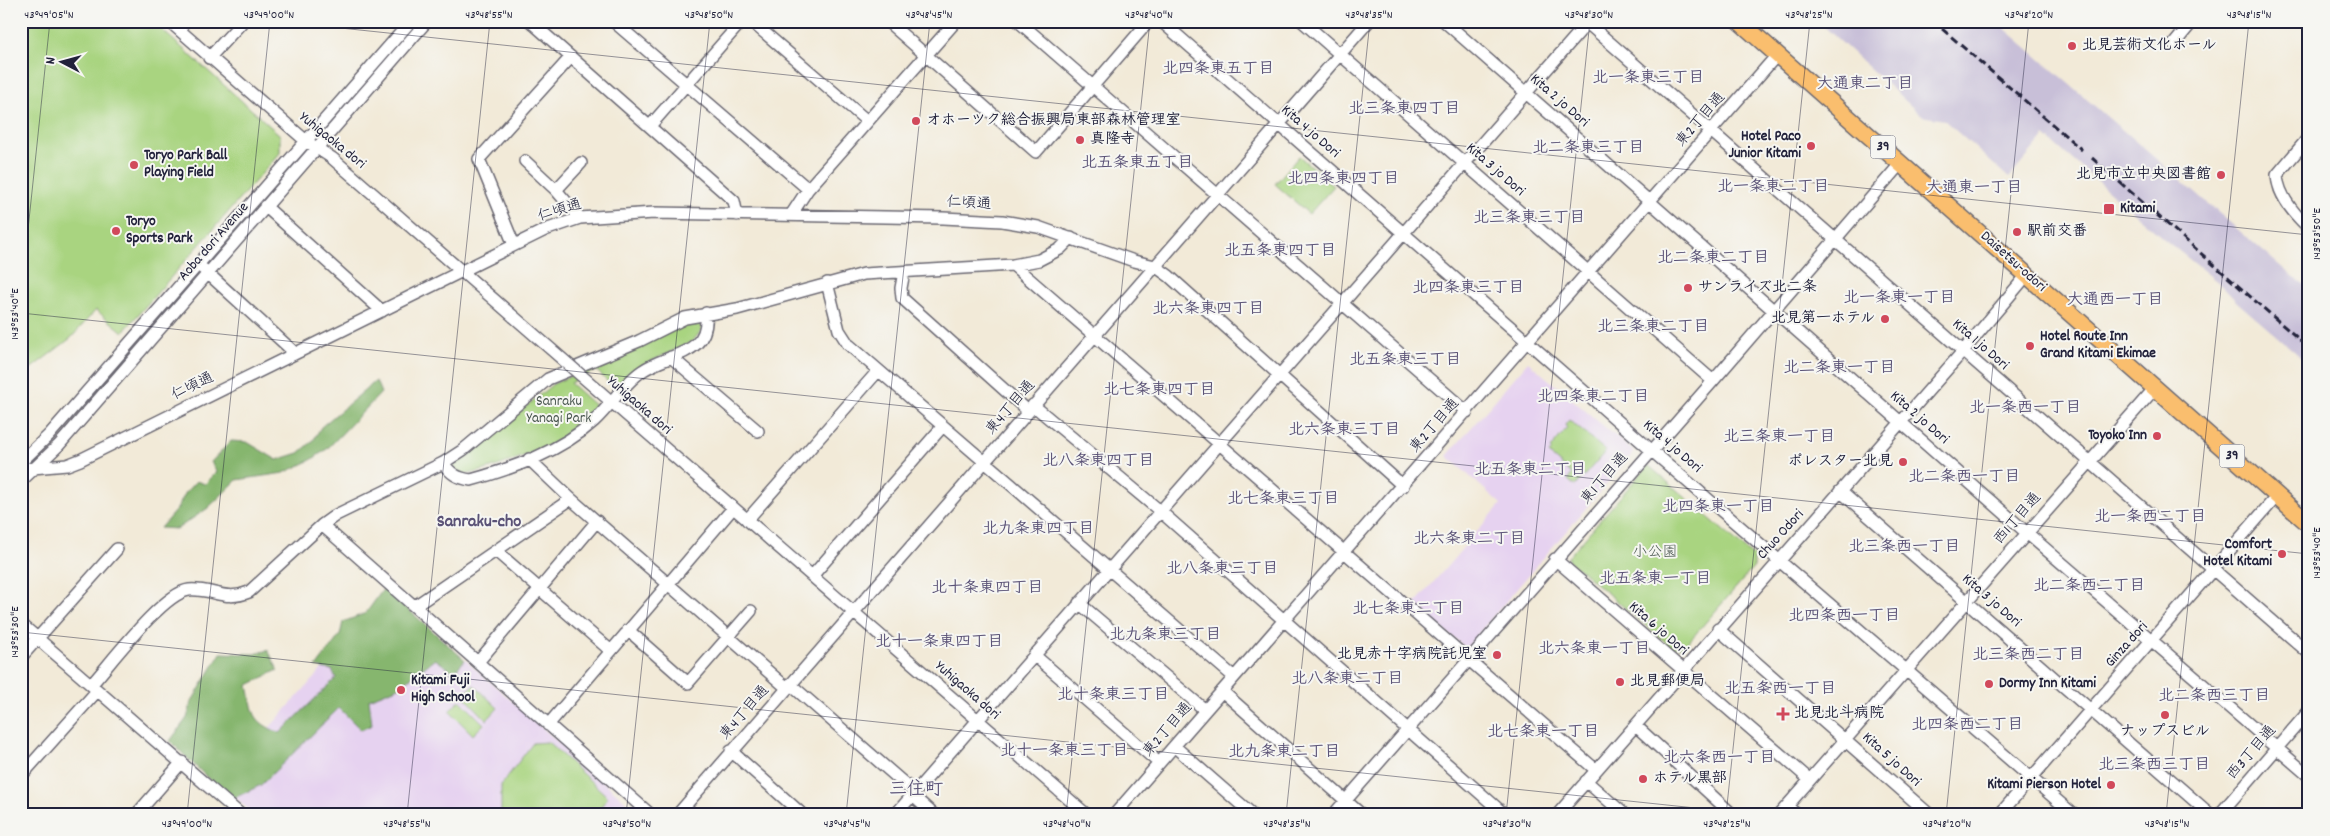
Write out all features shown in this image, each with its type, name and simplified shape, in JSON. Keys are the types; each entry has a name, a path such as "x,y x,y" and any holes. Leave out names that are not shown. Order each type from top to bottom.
{"highway":[{"name":"Daisetsu-odori","path":"1738,21 1901,162 2309,524"}],"street":[{"name":"Yuhigaoka dori","path":"169,21 306,141 332,158 1087,815"},
{"path":"210,58 243,21"},
{"name":"Aoba dori Avenue","path":"21,480 59,445 306,141 410,21"},
{"name":"Aoba dori Avenue","path":"21,462 49,435 202,268 265,206 318,148 427,21"},
{"path":"530,21 734,201 736,215"},
{"path":"613,21 808,189"},
{"path":"650,126 742,21"},
{"path":"751,21 867,121"},
{"path":"887,21 1036,152 1149,21"},
{"path":"790,215 808,189 956,21"},
{"path":"1018,21 1467,412"},
{"name":"Kita 4 jo Dori","path":"1161,21 1651,450 2074,815"},
{"name":"Kita 3 jo Dori","path":"1302,21 1713,381"},
{"name":"東4丁目通","path":"677,815 1369,21"},
{"name":"Kita 2 jo Dori","path":"1444,21 2027,533 2309,776"},
{"path":"2174,44 2193,21"},
{"path":"895,815 1109,567 1343,303 1587,22"},
{"name":"Kita 1 jo Dori","path":"1587,22 2309,653"},
{"name":"東2丁目通","path":"1114,815 1403,486 1777,55"},
{"path":"514,245 479,159 571,57"},
{"path":"2309,137 2277,175 2277,182 2292,213 2309,228"},
{"path":"525,160 556,190 580,218"},
{"name":"東1丁目通","path":"1333,815 1407,728 1713,381 1901,162"},
{"path":"556,190 581,163"},
{"path":"265,206 382,310"},
{"name":"仁頃通","path":"21,469 68,465 460,271 514,245 580,218 654,213 1002,221 1038,227 1134,261 1155,266"},
{"path":"21,776 162,605 169,599 189,590 237,597 249,592 322,525 336,515 443,463 491,428 548,379 639,341 685,318 737,309 864,274 1013,265 1038,260 1060,249 1071,238"},
{"path":"1013,265 1596,770"},
{"path":"1155,266 1169,276 1280,374 1403,486"},
{"path":"202,268 295,353"},
{"path":"904,272 901,288 902,298 1030,408 1160,511 1505,815"},
{"name":"Chuo Odori","path":"1557,815 1964,350 2027,275"},
{"path":"827,283 839,330 848,344 985,460 1234,677"},
{"path":"443,463 450,473 460,478 471,480 565,444 595,420 630,380 643,370 691,348 703,339 707,331 706,314"},
{"path":"671,357 758,431"},
{"path":"747,520 878,371"},
{"name":"西1丁目通","path":"1783,810 2088,461 2155,388"},
{"path":"813,575 943,426"},
{"path":"529,459 571,499 789,686 913,794 934,815"},
{"name":"Kita 3 jo Dori","path":"1840,491 2211,815"},
{"name":"Ginza dori","path":"1999,815 2277,496"},
{"path":"415,606 571,499"},
{"path":"548,725 733,508"},
{"path":"478,662 597,521"},
{"path":"322,525 651,815"},
{"path":"21,657 117,549"},
{"path":"496,551 611,651"},
{"name":"Kita 6 jo Dori","path":"1555,559 1810,780"},
{"path":"1079,603 1205,710"},
{"path":"628,630 688,683 751,611"},
{"path":"21,624 182,762 235,813"},
{"name":"Kita 5 jo Dori","path":"1718,629 1846,739 1930,815"},
{"path":"1034,655 1159,763"},
{"path":"1222,691 1362,815"},
{"name":"西3丁目通","path":"2219,815 2309,711"},
{"path":"1636,726 1733,815"},
{"path":"1174,746 1253,815"},
{"path":"731,752 803,815"},
{"path":"136,815 182,762"},
{"path":"1586,781 1625,815"},
{"path":"1783,810 1797,815"}],"shaded area":[{"path":"1818,21 1996,21 2293,277 2309,287 2309,364 2237,302 2219,283 2164,239 2045,136 2009,178 1944,120 1922,116"},
{"path":"1528,362 1634,452 1466,648 1414,605 1501,504 1447,456"},
{"name":"Kitami Fuji High School","path":"390,593 641,815 254,815 220,783"}],"green space":[{"name":"Toryo Sports Park","path":"21,21 152,21 280,135 280,153 123,332 96,310 71,338 21,376"},
{"path":"1299,156 1334,186 1309,214 1275,184"},
{"name":"Sanraku Yanagi Park","path":"700,319 702,330 692,342 641,366 615,389 596,370 570,383 598,408 584,424 570,434 521,457 484,470 460,474 451,466 452,462 502,426 553,384"},
{"path":"376,381 381,393 327,449 311,460 284,473 237,480 208,508 177,529 160,528 177,509 186,492 196,481 205,484 217,472 211,462 231,441 247,442 277,460 299,453 313,441 321,427"},
{"path":"1569,420 1606,451 1575,486 1568,480 1572,474 1549,454 1552,451 1550,449 1567,428 1565,425"},
{"name":"小公園","path":"1648,465 1754,557 1754,567 1684,647 1670,646 1568,560 1568,557"},
{"path":"384,588 465,660 454,672 435,659 399,687 369,699 372,725 361,730 339,708 261,785 230,800 170,741 187,718 192,701 221,653 255,654 268,650 278,670 248,685 255,715 264,725 280,733 336,678 332,670 316,667 340,635 343,622 366,613"},
{"path":"474,685 498,708 487,720 463,695"},
{"path":"460,700 484,724 473,735 449,711"},
{"path":"548,742 608,797 595,815 501,815 501,785 533,743"}],"railway":[{"path":"1933,21 2082,150"},
{"path":"2092,158 2309,348"}],"place":[{"name":"北見芸術文化ホール","path":"2072,46"},
{"name":"オホーツク総合振興局東部森林管理室","path":"916,121"},
{"name":"真隆寺","path":"1080,140"},
{"name":"Hotel Paco Junior Kitami","path":"1811,146"},
{"name":"Toryo Park Ball Playing Field","path":"134,165"},
{"name":"北見市立中央図書館","path":"2221,175"},
{"name":"Kitami","path":"2109,209"},
{"name":"Toryo Sports Park","path":"116,231"},
{"name":"駅前交番","path":"2017,232"},
{"name":"サンライズ北二条","path":"1688,288"},
{"name":"北見第一ホテル","path":"1885,319"},
{"name":"Hotel Route Inn Grand Kitami Ekimae","path":"2030,346"},
{"name":"Toyoko Inn","path":"2157,436"},
{"name":"ポレスター北見","path":"1903,462"},
{"name":"Comfort Hotel Kitami","path":"2282,554"},
{"name":"北見赤十字病院託児室","path":"1497,655"},
{"name":"北見郵便局","path":"1620,682"},
{"name":"Dormy Inn Kitami","path":"1989,684"},
{"name":"Kitami Fuji High School","path":"401,690"},
{"name":"北見北斗病院","path":"1783,714"},
{"name":"ナップスビル","path":"2165,715"},
{"name":"ホテル黒部","path":"1643,779"},
{"name":"Kitami Pierson Hotel","path":"2111,785"}],"district":[{"name":"北四条東五丁目","path":"1218,69"},
{"name":"北一条東三丁目","path":"1648,78"},
{"name":"大通東二丁目","path":"1865,84"},
{"name":"北三条東四丁目","path":"1404,109"},
{"name":"北二条東三丁目","path":"1588,148"},
{"name":"北五条東五丁目","path":"1137,163"},
{"name":"北四条東四丁目","path":"1343,179"},
{"name":"北一条東二丁目","path":"1773,187"},
{"name":"大通東一丁目","path":"1974,188"},
{"name":"北三条東三丁目","path":"1529,218"},
{"name":"北五条東四丁目","path":"1280,251"},
{"name":"北二条東二丁目","path":"1713,258"},
{"name":"北四条東三丁目","path":"1468,288"},
{"name":"北一条東一丁目","path":"1899,298"},
{"name":"大通西一丁目","path":"2115,300"},
{"name":"北六条東四丁目","path":"1208,309"},
{"name":"北三条東二丁目","path":"1653,327"},
{"name":"北五条東三丁目","path":"1405,360"},
{"name":"北二条東一丁目","path":"1839,368"},
{"name":"北七条東四丁目","path":"1159,390"},
{"name":"北四条東二丁目","path":"1593,397"},
{"name":"北一条西一丁目","path":"2025,408"},
{"name":"北六条東三丁目","path":"1344,430"},
{"name":"北三条東一丁目","path":"1779,437"},
{"name":"北八条東四丁目","path":"1098,461"},
{"name":"北五条東二丁目","path":"1530,470"},
{"name":"北二条西一丁目","path":"1964,477"},
{"name":"北七条東三丁目","path":"1283,499"},
{"name":"北四条東一丁目","path":"1718,507"},
{"name":"北一条西二丁目","path":"2150,517"},
{"name":"Sanraku-cho","path":"479,522"},
{"name":"北九条東四丁目","path":"1038,529"},
{"name":"北六条東二丁目","path":"1469,539"},
{"name":"北三条西一丁目","path":"1904,547"},
{"name":"北八条東三丁目","path":"1222,569"},
{"name":"北五条東一丁目","path":"1655,579"},
{"name":"北二条西二丁目","path":"2089,586"},
{"name":"北十条東四丁目","path":"987,588"},
{"name":"北七条東二丁目","path":"1408,609"},
{"name":"北四条西一丁目","path":"1844,616"},
{"name":"北九条東三丁目","path":"1165,635"},
{"name":"北十一条東四丁目","path":"939,642"},
{"name":"北六条東一丁目","path":"1594,649"},
{"name":"北三条西二丁目","path":"2028,655"},
{"name":"北八条東二丁目","path":"1347,679"},
{"name":"北五条西一丁目","path":"1780,689"},
{"name":"北十条東三丁目","path":"1113,695"},
{"name":"北二条西三丁目","path":"2214,696"},
{"name":"北四条西二丁目","path":"1967,725"},
{"name":"北七条東一丁目","path":"1543,732"},
{"name":"北十一条東三丁目","path":"1064,751"},
{"name":"北九条東二丁目","path":"1284,752"},
{"name":"北六条西一丁目","path":"1719,758"},
{"name":"北三条西三丁目","path":"2154,765"},
{"name":"三住町","path":"916,790"}]}
